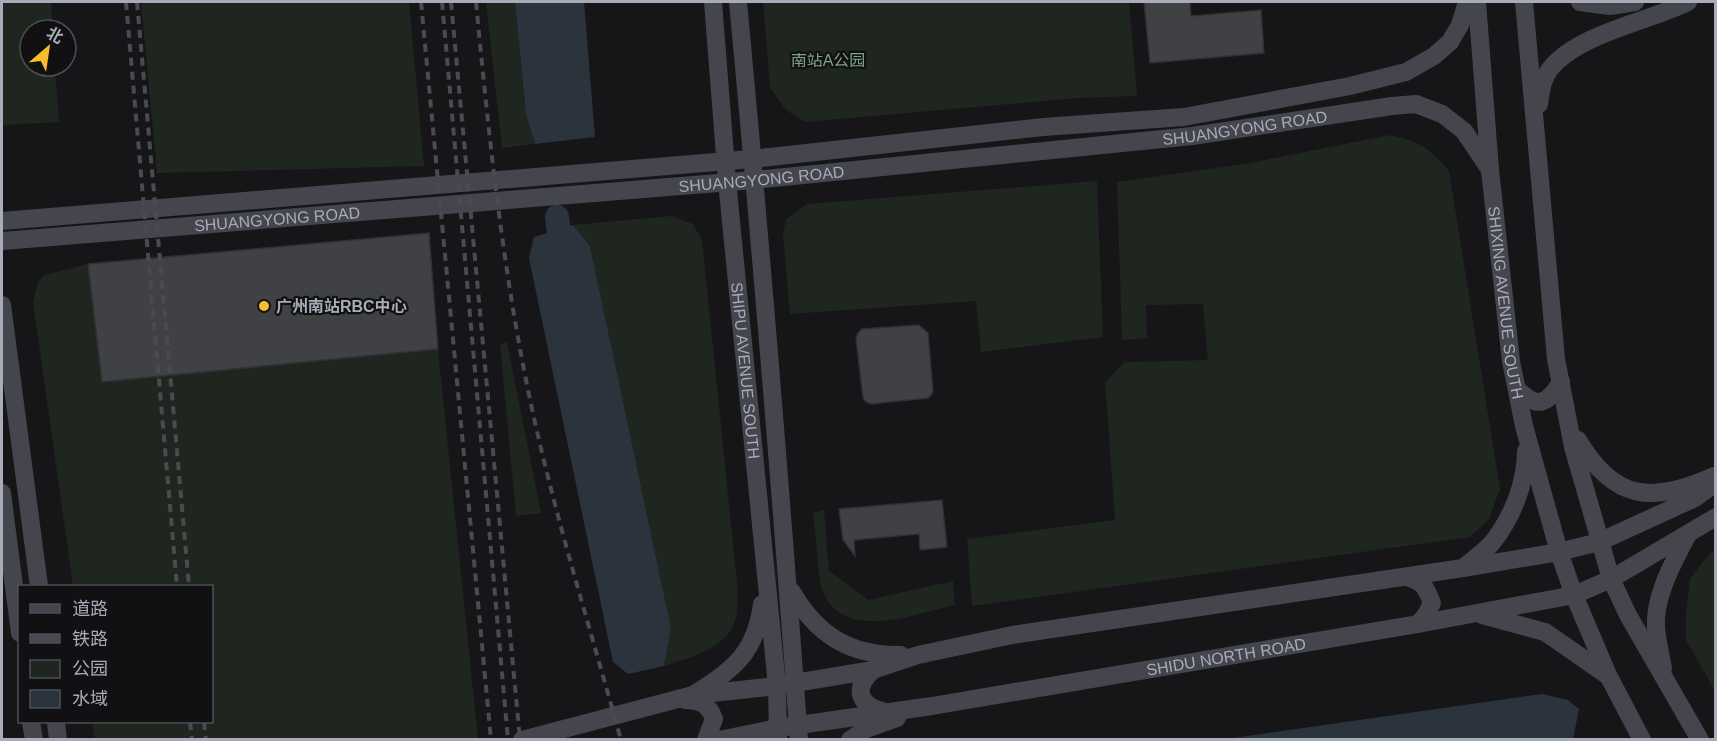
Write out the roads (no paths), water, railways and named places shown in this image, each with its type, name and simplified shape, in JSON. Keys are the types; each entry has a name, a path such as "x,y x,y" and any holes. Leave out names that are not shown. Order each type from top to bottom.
{"main road":[{"name":"SHIPU AVENUE SOUTH","path":"713,2 727,181 777,686 778,734"},
{"name":"SHIPU AVENUE SOUTH","path":"738,2 789,588 798,732"},
{"name":"SHUANGYONG ROAD","path":"2,221 752,159 1042,127 1184,117 1350,86 1406,72 1434,56 1450,42 1460,25 1467,2"},
{"name":"SHIXING AVENUE SOUTH","path":"1477,2 1490,170 1511,361 1524,426 1559,552 1574,595 1608,675 1642,740"},
{"path":"1524,2 1556,358 1573,447 1611,579 1628,615 1700,740"},
{"path":"1580,2 1610,6 1635,2"},
{"path":"1535,130 1541,86 1549,70 1557,61 1578,45 1689,2"},
{"name":"SHUANGYONG ROAD","path":"2,241 755,180 1192,136 1416,104 1442,114 1464,131 1490,170"},
{"path":"2,305 39,585"},
{"path":"1517,389 1526,398 1535,402 1546,402 1561,382"},
{"path":"1568,424 1590,460 1615,484 1638,493 1666,493 1716,475"},
{"path":"1463,568 1491,544 1515,503 1525,475 1524,426"},
{"path":"522,740 685,697 777,686 873,670 918,655 1012,635 1559,552 1599,542 1695,498 1716,483"},
{"path":"2,493 18,617"},
{"name":"SHIDU NORTH ROAD","path":"719,740 798,732 885,712 1418,624 1574,595 1611,579 1716,517"},
{"path":"761,538 771,549 777,548 782,543 784,532"},
{"path":"1665,681 1656,625 1659,600 1688,534"},
{"path":"685,697 713,682 741,660 751,644 759,623 765,575"},
{"path":"1404,576 1416,579 1426,588 1432,603 1418,624"},
{"path":"789,588 802,611 816,625 831,637 855,650 879,656 918,655"},
{"path":"1474,614 1545,632 1608,675"},
{"path":"873,670 860,686 861,695 865,704 885,712"},
{"path":"685,697 698,700 710,708 714,719 706,740"},
{"path":"850,740 866,729 932,706"},
{"path":"31,723 34,740"},
{"path":"56,723 58,740"}],"water":[{"path":"515,2 584,2 595,137 535,144 526,115"},
{"path":"573,225 590,246 671,628 664,666 628,674 613,662 529,258 534,237"},
{"path":"1542,694 1568,700 1579,709 1573,739 1226,739"}],"waterway":[{"path":"557,217 563,262"}],"railway":[{"path":"126,2 177,585"},
{"path":"137,2 189,585"},
{"path":"421,2 491,740"},
{"path":"442,2 508,740"},
{"path":"451,2 520,740"},
{"path":"476,2 502,239 526,380 558,515 621,740"},
{"path":"190,723 192,740"},
{"path":"204,723 206,740"}],"place":[{"name":"广州南站RBC中心","path":"264,306"}],"park label":[{"name":"南站A公园","path":"828,60"}]}
